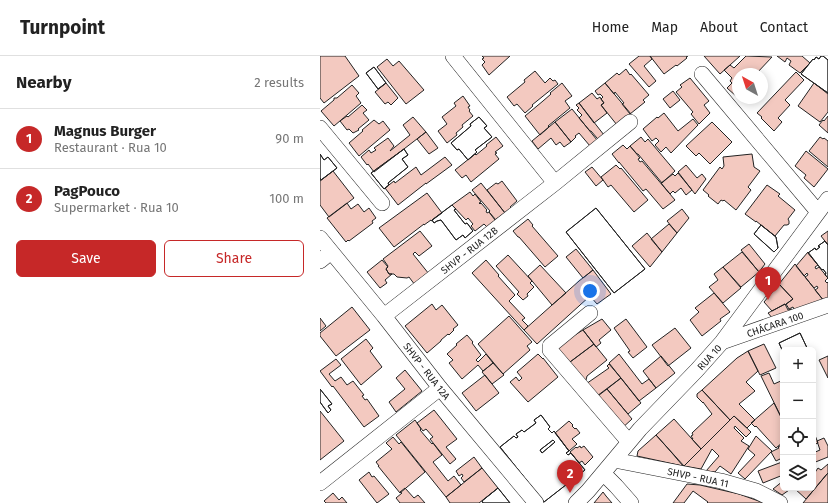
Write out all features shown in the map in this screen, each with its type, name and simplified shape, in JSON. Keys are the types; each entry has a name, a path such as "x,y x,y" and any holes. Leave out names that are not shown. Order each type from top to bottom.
{"street":[{"path":"453,56 555,183"},
{"path":"702,74 818,212"},
{"name":"SHVP - RUA 12B","path":"384,316 555,183 630,122"},
{"path":"320,128 382,203"},
{"name":"RUA 10","path":"576,503 640,429 722,342 828,199"},
{"name":"SHVP - RUA 12A","path":"320,238 326,257 384,316 440,388 536,503"},
{"name":"CHÁCARA 100","path":"722,342 828,305"},
{"path":"590,313 550,346 550,350 629,442"},
{"path":"320,483 440,388"},
{"name":"SHVP - RUA 11","path":"614,460 721,481 756,491 780,503"},
{"path":"603,473 631,503"}],"building":[{"path":"320,56 345,56 359,76 324,103 320,98"},
{"path":"482,56 510,56 489,75 482,65 485,62 482,59 484,58"},
{"path":"639,56 650,56 652,59 644,66 656,81 649,87 629,64"},
{"path":"650,56 688,56 677,66 676,65 664,74"},
{"path":"704,56 740,56 720,74"},
{"path":"746,56 772,57 762,68 734,68"},
{"path":"777,56 802,56 810,63 800,73 789,65 791,61 787,58 785,62"},
{"path":"821,56 828,60 828,93 801,74 813,59 814,60 816,57 819,59"},
{"path":"821,56 828,60 828,93 801,74 813,59 814,60 816,57 819,59"},
{"path":"387,59 393,66 399,61 424,90 406,104 377,67"},
{"path":"730,65 734,68 732,68 732,78 724,70"},
{"path":"374,67 386,83 378,89 366,73"},
{"path":"374,67 386,83 378,89 366,73"},
{"path":"626,69 649,95 643,100 645,102 630,114 622,104 624,103 605,83 617,73 619,75"},
{"path":"535,71 545,83 550,78 553,81 555,80 558,84 532,105 533,106 525,113 517,104 514,106 507,97 525,82 524,80"},
{"path":"796,72 804,80 785,100 790,105 778,118 782,122 774,131 757,113 766,104 768,104 768,101"},
{"path":"690,78 709,101 704,105 710,113 699,124 691,114 693,112 676,92 682,87 680,85"},
{"path":"386,83 398,98 391,105 388,102 385,104 375,92"},
{"path":"562,83 572,96 565,101 570,108 548,126 549,127 540,135 525,116"},
{"path":"605,83 631,114 617,125 601,105 604,103 601,99 603,97 600,94 598,95 595,91"},
{"path":"732,83 732,92 727,88"},
{"path":"814,83 828,94 828,112 820,122 798,106"},
{"path":"352,85 359,93 356,96 361,103 334,126 321,111 334,100 334,98 337,98"},
{"path":"673,91 680,100 670,108 663,99"},
{"path":"592,93 597,99 600,97 604,103 601,105 607,113 594,123 579,103"},
{"path":"463,96 470,106 468,107 470,110 469,111 473,116 462,125 463,127 456,133 457,135 447,143 438,131 447,124 442,117 456,106 454,103"},
{"path":"579,103 604,135 598,139 579,118 582,115 577,110 579,108 576,105"},
{"path":"362,105 367,110 363,113 369,120 358,129 359,130 353,133 349,129 347,130 340,121 347,116 348,117"},
{"path":"572,109 597,140 590,146 579,133 571,142 555,122"},
{"path":"664,113 678,131 693,119 698,125 671,153 666,147 661,152 655,145 659,141 656,138 652,141 643,129"},
{"path":"828,116 828,133 819,125"},
{"path":"413,117 426,132 374,172 361,157 369,150 371,153 376,150 374,148 388,138 394,146 390,151 410,135 403,125"},
{"path":"479,117 487,126 484,128 492,137 475,150 477,152 468,160 459,149 457,150 451,143"},
{"path":"479,117 487,126 484,128 492,137 475,150 477,152 468,160 459,149 457,150 451,143"},
{"path":"374,120 379,124 383,121 390,130 359,156 349,143"},
{"path":"555,122 571,142 564,147 560,142 556,145 551,138 538,149 532,141"},
{"path":"712,122 732,142 710,164 699,153 696,156 686,146"},
{"path":"426,132 438,148 429,154 417,139"},
{"path":"496,137 503,146 495,152 497,153 495,154 499,159 471,182 466,175 462,178 455,170 475,154 476,155"},
{"path":"641,137 645,142 648,139 675,171 662,183 630,146"},
{"path":"820,137 828,141 828,167 809,151"},
{"path":"623,145 627,149 630,146 640,158 638,159 640,162 642,161 675,200 663,209 646,189 643,191 612,154"},
{"path":"404,149 408,155 402,159 408,167 388,183 389,185 384,189 371,173"},
{"path":"404,149 408,155 402,159 408,167 388,183 389,185 384,189 371,173"},
{"path":"806,151 828,169 814,187 804,178 806,175 795,166"},
{"path":"320,154 324,160 328,157 337,168 321,180 320,178"},
{"path":"320,154 324,160 328,157 337,168 321,180 320,178"},
{"path":"752,154 754,167 760,171 748,187 751,190 736,210 724,200 721,200 718,204 708,196 709,195 703,190 720,167 722,169 724,166 723,157"},
{"path":"445,157 452,165 398,205 385,188 394,181 395,183 416,167 421,175"},
{"path":"616,165 620,169 621,168 648,200 634,212 611,185 608,187 601,177"},
{"path":"686,165 697,178 702,174 706,179 695,194 678,172"},
{"path":"592,167 603,180 596,186 585,172"},
{"path":"333,171 354,198 329,217 320,205 320,181"},
{"path":"678,173 692,190 686,195 681,188 675,193 673,191 670,194 661,183 673,174 675,176"},
{"path":"502,181 517,201 505,213 487,190 496,183 498,184"},
{"path":"481,183 505,213 495,220 489,212 490,211 472,190"},
{"path":"767,185 780,194 778,196 795,210 788,219 789,224 784,225 775,236 745,214"},
{"path":"470,192 473,196 475,194 481,202 479,203 481,203 487,210 487,213 489,212 496,220 487,227 484,224 475,231 471,226 473,224 468,218 466,220 452,205"},
{"path":"427,193 442,213 424,224 394,247 379,228"},
{"path":"347,203 351,209 358,204 364,212 369,208 376,218 372,221 373,223 346,242 327,218"},
{"path":"452,205 465,224 467,223 473,231 465,238 463,235 456,240 441,220 434,223 432,220"},
{"path":"452,205 465,224 467,223 473,231 465,238 463,235 456,240 441,220 434,223 432,220"},
{"path":"596,208 645,269 614,293 566,232"},
{"path":"596,208 645,269 614,293 566,232"},
{"path":"682,209 689,218 677,233 667,221"},
{"path":"528,219 533,225 532,226 558,256 545,267 513,231"},
{"path":"669,224 677,233 662,252 651,239"},
{"path":"761,225 776,237 778,248 774,252 754,234"},
{"path":"761,225 776,237 778,248 774,252 754,234"},
{"path":"420,231 432,246 419,256 415,252 413,254 429,274 415,285 409,277 397,277 394,274 389,274 386,269 388,266 383,259"},
{"path":"828,231 828,245 821,236"},
{"path":"647,233 662,252 650,267 632,246"},
{"path":"825,241 828,245 828,278 823,269 822,270 808,253 815,248 816,250 820,247 818,246"},
{"path":"825,241 828,245 828,278 823,269 822,270 808,253 815,248 816,250 820,247 818,246"},
{"path":"749,244 765,264 759,272 741,250"},
{"path":"576,249 593,270 583,278 566,257"},
{"path":"742,252 759,272 741,287 723,267"},
{"path":"808,252 818,265 815,267 816,269 819,267 828,278 825,281 827,283 828,282 828,299 824,301 815,290 818,288 817,286 814,288 805,277 808,275 807,273 804,276 796,266"},
{"path":"508,255 532,281 530,283 534,287 527,294 528,296 523,300 517,294 519,292 496,266"},
{"path":"382,260 388,267 386,269 389,274 392,274 385,280 387,283 380,288 367,272"},
{"path":"486,260 515,295 509,301 525,318 522,320 528,326 524,330 472,273"},
{"path":"795,264 824,301 795,311 793,307 789,309 786,304 793,299 779,284"},
{"path":"540,265 566,293 552,305 528,276"},
{"path":"723,267 741,288 723,303 709,287 718,280 714,274"},
{"path":"593,270 611,294 597,304 590,296 537,344 524,330"},
{"path":"779,284 793,299 785,305 772,311 764,302"},
{"path":"714,293 730,312 702,336 690,320 699,312 695,308"},
{"path":"432,304 436,310 442,305 458,325 449,335 448,334 427,353 405,326"},
{"path":"785,304 788,310 792,309 793,312 773,319 768,313"},
{"path":"352,307 370,330 336,356 320,336 320,333"},
{"path":"509,316 532,342 527,346 530,350 503,374 478,344"},
{"path":"320,318 326,326 320,331"},
{"path":"602,319 611,330 599,340 601,343 596,347 583,330"},
{"path":"626,319 647,347 633,358 628,352 630,351 614,328"},
{"path":"675,328 691,348 668,366 652,345"},
{"path":"583,330 594,344 566,365 552,349"},
{"path":"800,333 807,347 781,347 779,343"},
{"path":"800,333 807,347 781,347 779,343"},
{"path":"467,335 481,355 476,360 478,362 486,354 493,363 483,371 478,365 462,379 449,363 453,360 447,354"},
{"path":"366,339 373,348 370,351 382,367 361,385 341,359"},
{"path":"594,344 607,360 587,376 586,380 582,384 566,365"},
{"path":"764,344 776,368 760,375 748,351"},
{"path":"748,351 758,371 746,382 755,391 739,404 755,420 747,428 734,416 730,420 702,390 737,358"},
{"path":"538,354 558,377 528,402 510,382 516,377 519,381 522,378 517,372"},
{"path":"619,354 642,384 649,379 656,388 639,401 609,363"},
{"path":"661,356 675,373 656,388 643,371"},
{"path":"828,356 828,378 819,360"},
{"path":"336,359 341,365 329,374 335,381 341,377 347,385 353,381 364,395 362,396 365,400 367,399 379,416 364,427 320,371"},
{"path":"493,363 504,375 492,384 482,372"},
{"path":"609,364 621,378 593,399 583,386 609,368 607,366"},
{"path":"405,370 422,391 396,412 389,402 405,389 396,378"},
{"path":"769,373 774,384 780,381 780,415 761,376"},
{"path":"485,375 499,393 476,411 462,393"},
{"path":"621,378 641,403 628,414 607,389"},
{"path":"320,389 332,404 328,406 331,410 328,413 320,402"},
{"path":"320,389 332,404 328,406 331,410 328,413 320,402"},
{"path":"607,389 632,419 620,430 594,399"},
{"path":"702,390 730,420 701,449 691,436 693,435 692,433 712,414 697,397 697,394"},
{"path":"774,403 780,415 780,445 776,448 756,426 755,427 751,423"},
{"path":"434,410 457,439 446,447 456,459 450,464 430,439 433,437 426,429 423,431 417,423"},
{"path":"320,411 344,441 320,460"},
{"path":"541,415 550,427 548,429 552,433 554,431 569,451 566,453 568,455 571,453 585,470 544,502 500,447 514,436 516,438 518,437 516,434 522,430 524,432 536,423 534,420","holes":["553,440 555,442 542,453 540,450"]},
{"path":"541,415 550,427 548,429 552,433 554,431 569,451 566,453 568,455 571,453 585,470 544,502 500,447 514,436 516,438 518,437 516,434 522,430 524,432 536,423 534,420","holes":["553,440 555,442 542,453 540,450"]},
{"path":"734,416 751,432 746,437 735,426 734,428 744,438 741,441 749,446 731,474 720,466 715,472 706,471 719,456 712,449 701,469 684,466"},
{"path":"674,419 701,449 684,466 656,435"},
{"path":"415,420 421,429 420,430 442,455 433,462 448,481 454,476 461,485 446,497 396,435"},
{"path":"569,421 580,433 572,439 577,444 569,451 555,433"},
{"path":"656,435 683,466 637,456 638,451"},
{"path":"756,436 772,451 745,479 738,473 755,455 748,449"},
{"path":"393,437 399,444 401,442 425,472 400,493 376,462 392,449 386,443"},
{"path":"824,438 828,446 828,457 816,462 816,452 820,450 817,441"},
{"path":"580,446 581,448 584,446 593,457 585,465 582,461 579,463 570,452 576,447 577,448"},
{"path":"780,446 780,459 776,461 771,452 779,448 778,447"},
{"path":"474,457 482,468 464,482 461,478 463,476 462,474 459,476 456,471"},
{"path":"780,463 780,476 763,483 758,471"},
{"path":"828,464 828,473 816,487 816,471 818,468 821,470"},
{"path":"482,468 498,488 479,503 450,503 446,497"},
{"path":"369,472 389,494 377,503 359,480"},
{"path":"828,473 828,503 803,503 813,491 816,491 816,487"},
{"path":"780,483 780,491 788,491 782,495 773,489"},
{"path":"687,484 700,485 739,494 764,503 707,503 708,502 693,491 684,503 673,503"},
{"path":"405,488 414,498 418,495 425,503 400,503 396,498"},
{"path":"498,488 510,503 483,503 482,501"},
{"path":"498,488 510,503 483,503 482,501"},
{"path":"797,491 813,491 806,499"},
{"path":"603,492 612,503 594,503"},
{"path":"333,493 339,500 342,497 347,503 326,503 324,501"}],"place":[{"name":"Magnus Burger","path":"768,300"},
{"name":"PagPouco","path":"570,493"}]}
